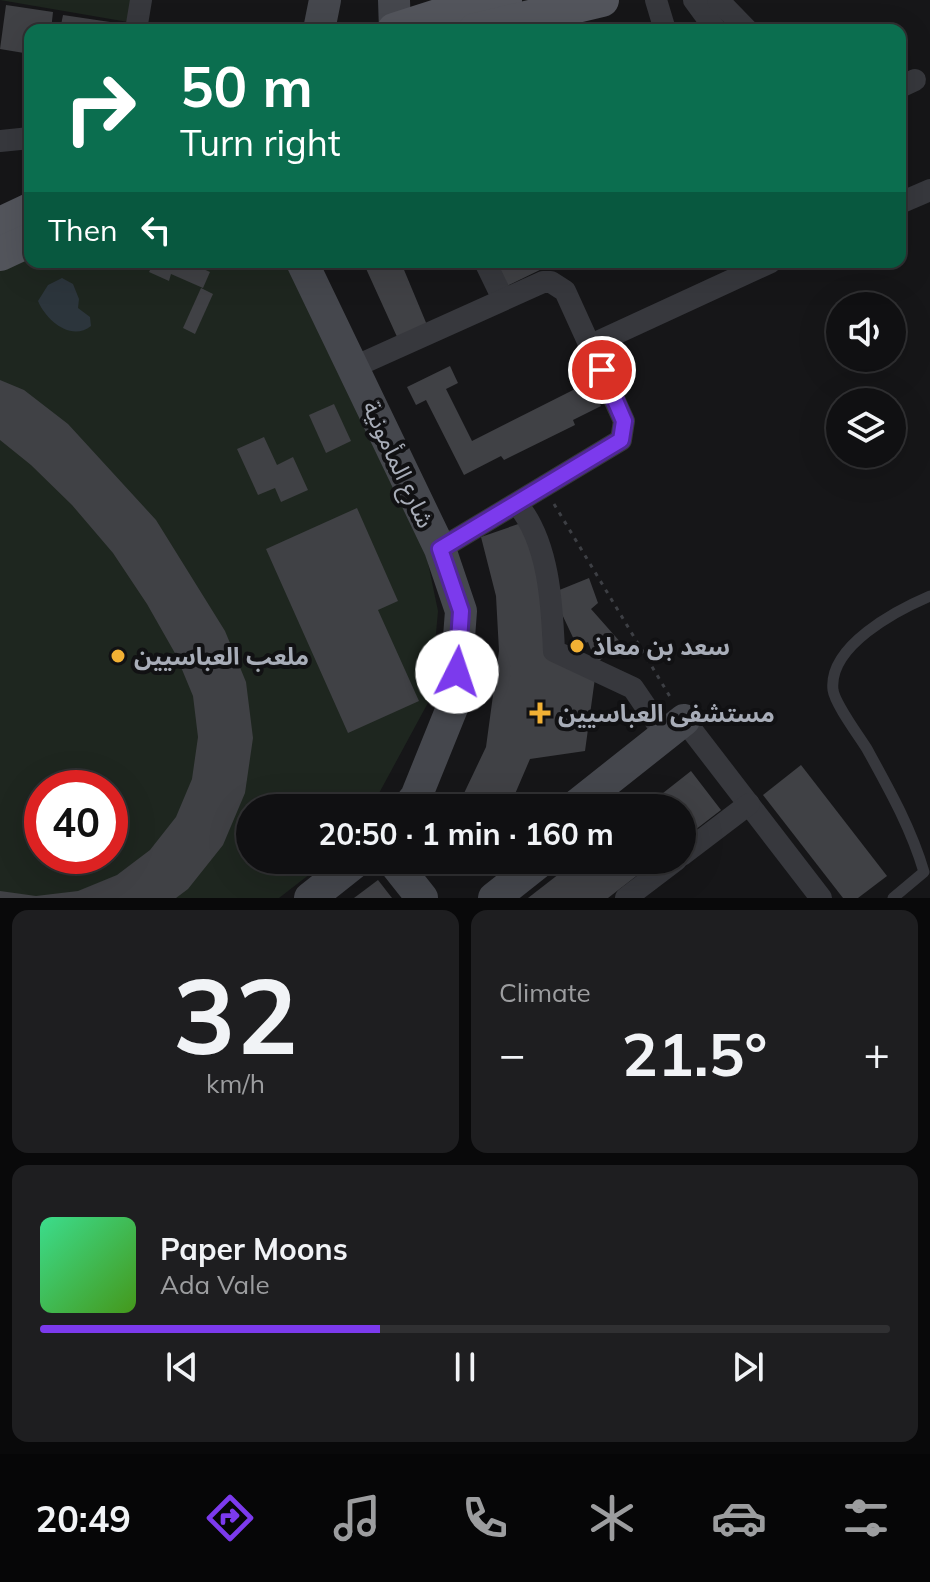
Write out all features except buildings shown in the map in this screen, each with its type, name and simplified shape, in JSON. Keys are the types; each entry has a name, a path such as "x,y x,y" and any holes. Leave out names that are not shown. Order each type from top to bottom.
{"main road":[{"path":"422,24 509,0"},
{"path":"466,14 602,0"},
{"path":"0,224 24,213"},
{"path":"0,254 24,243"}],"street":[{"path":"137,24 141,0"},
{"path":"320,24 325,0"},
{"path":"394,0 395,24"},
{"path":"656,0 663,24"},
{"path":"694,0 712,24"},
{"path":"718,0 741,24"},
{"path":"0,141 24,139"},
{"path":"906,200 930,190"},
{"name":"شارع المأمونية","path":"305,268 440,549 461,611 454,703 417,794"},
{"path":"488,268 503,299"},
{"path":"591,345 729,270"},
{"path":"354,367 543,282 559,286 591,345 624,421 624,434 616,444 440,549"},
{"path":"517,504 529,519 540,553 552,615 554,651 633,688 682,731 749,804 821,898"},
{"path":"593,794 682,731"},
{"path":"621,794 682,731"},
{"path":"696,844 749,804"},
{"path":"310,898 340,874"},
{"path":"403,874 422,898"},
{"path":"494,898 521,874"},
{"path":"626,898 658,874"}],"lane":[{"path":"893,898 927,871 893,797 833,691 837,668 853,646 891,613 930,596"}],"path":[{"path":"544,488 682,731"}],"shaded area":[{"path":"0,0 131,0 128,22"},
{"path":"24,253 24,268 295,268 423,539 438,611 430,699 379,794 236,794 236,874 310,874 279,898 0,898 0,265"},
{"path":"62,278 73,284 79,299 78,308 90,317 91,326 83,330 75,332 60,327 38,301 48,285"}],"place":[{"name":"سعد بن معاذ","path":"577,646"},
{"name":"ملعب العباسيين","path":"118,656"},
{"name":"مستشفى العباسيين","path":"540,713"}],"route":[{"path":"457,672 461,611 440,549 621,440 626,428 602,370"}]}
